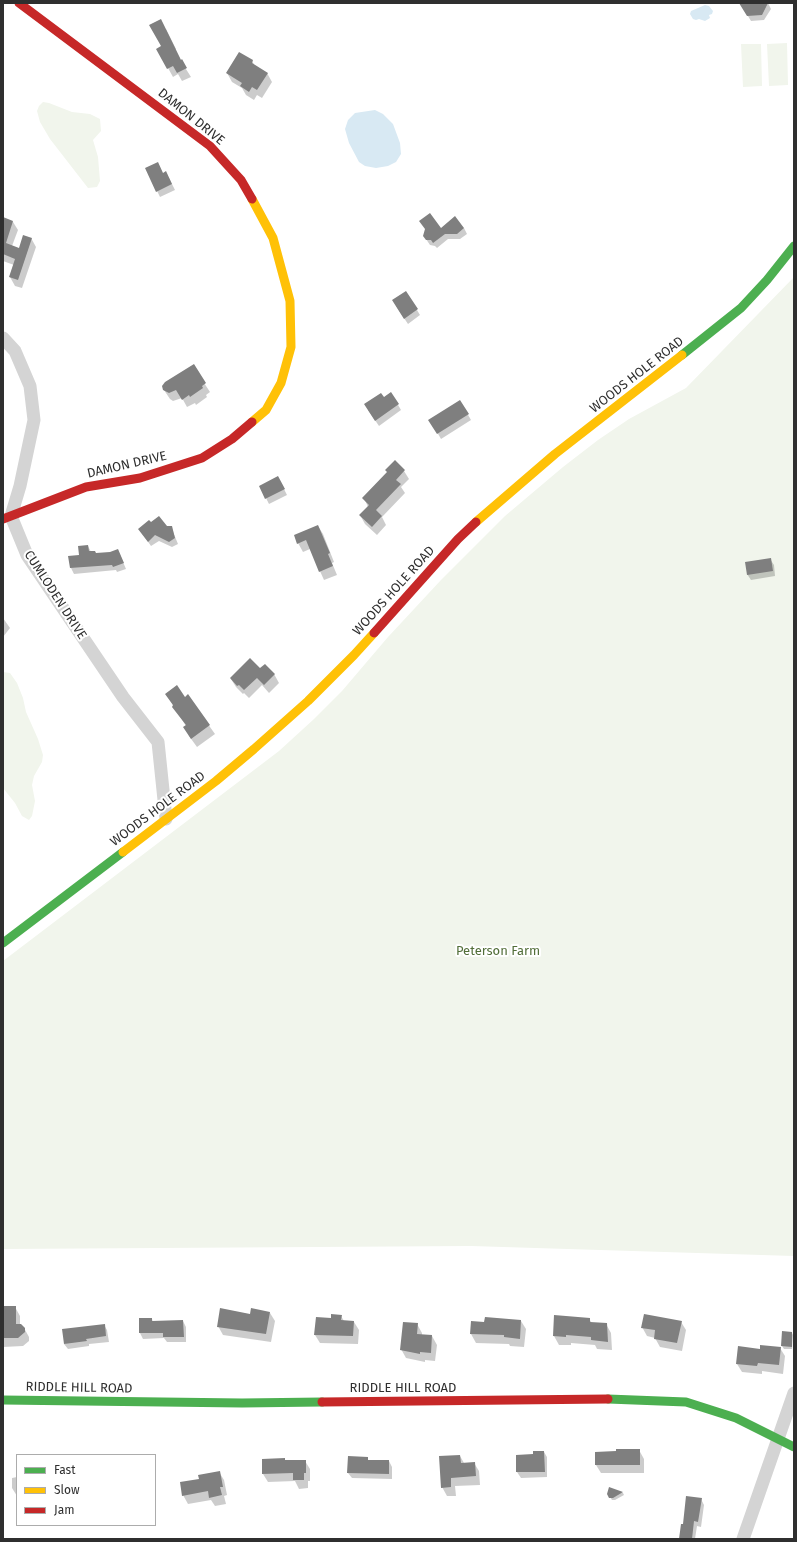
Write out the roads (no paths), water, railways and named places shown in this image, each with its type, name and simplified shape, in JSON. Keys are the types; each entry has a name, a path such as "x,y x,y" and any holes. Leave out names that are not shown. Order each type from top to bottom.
{"main road":[{"name":"DAMON DRIVE","path":"7,518 86,487 140,478 208,454 232,439 266,410 281,383 291,347 290,301 273,238 241,180 210,146 18,3"},
{"name":"WOODS HOLE ROAD","path":"3,943 216,781 308,701 354,655 458,539 498,502 555,454 725,322 741,308 767,280 794,246"},
{"name":"RIDDLE HILL ROAD","path":"3,1400 242,1403 418,1400 489,1402 612,1399 686,1402 736,1418 778,1440 794,1446"}],"street":[{"path":"3,338 15,351 30,386 34,420 20,486 7,518"},
{"name":"CUMLODEN DRIVE","path":"7,518 27,555 123,697 158,742 166,819"},
{"path":"742,1539 794,1393"}],"park label":[{"name":"Peterson Farm","path":"498,951"}]}
